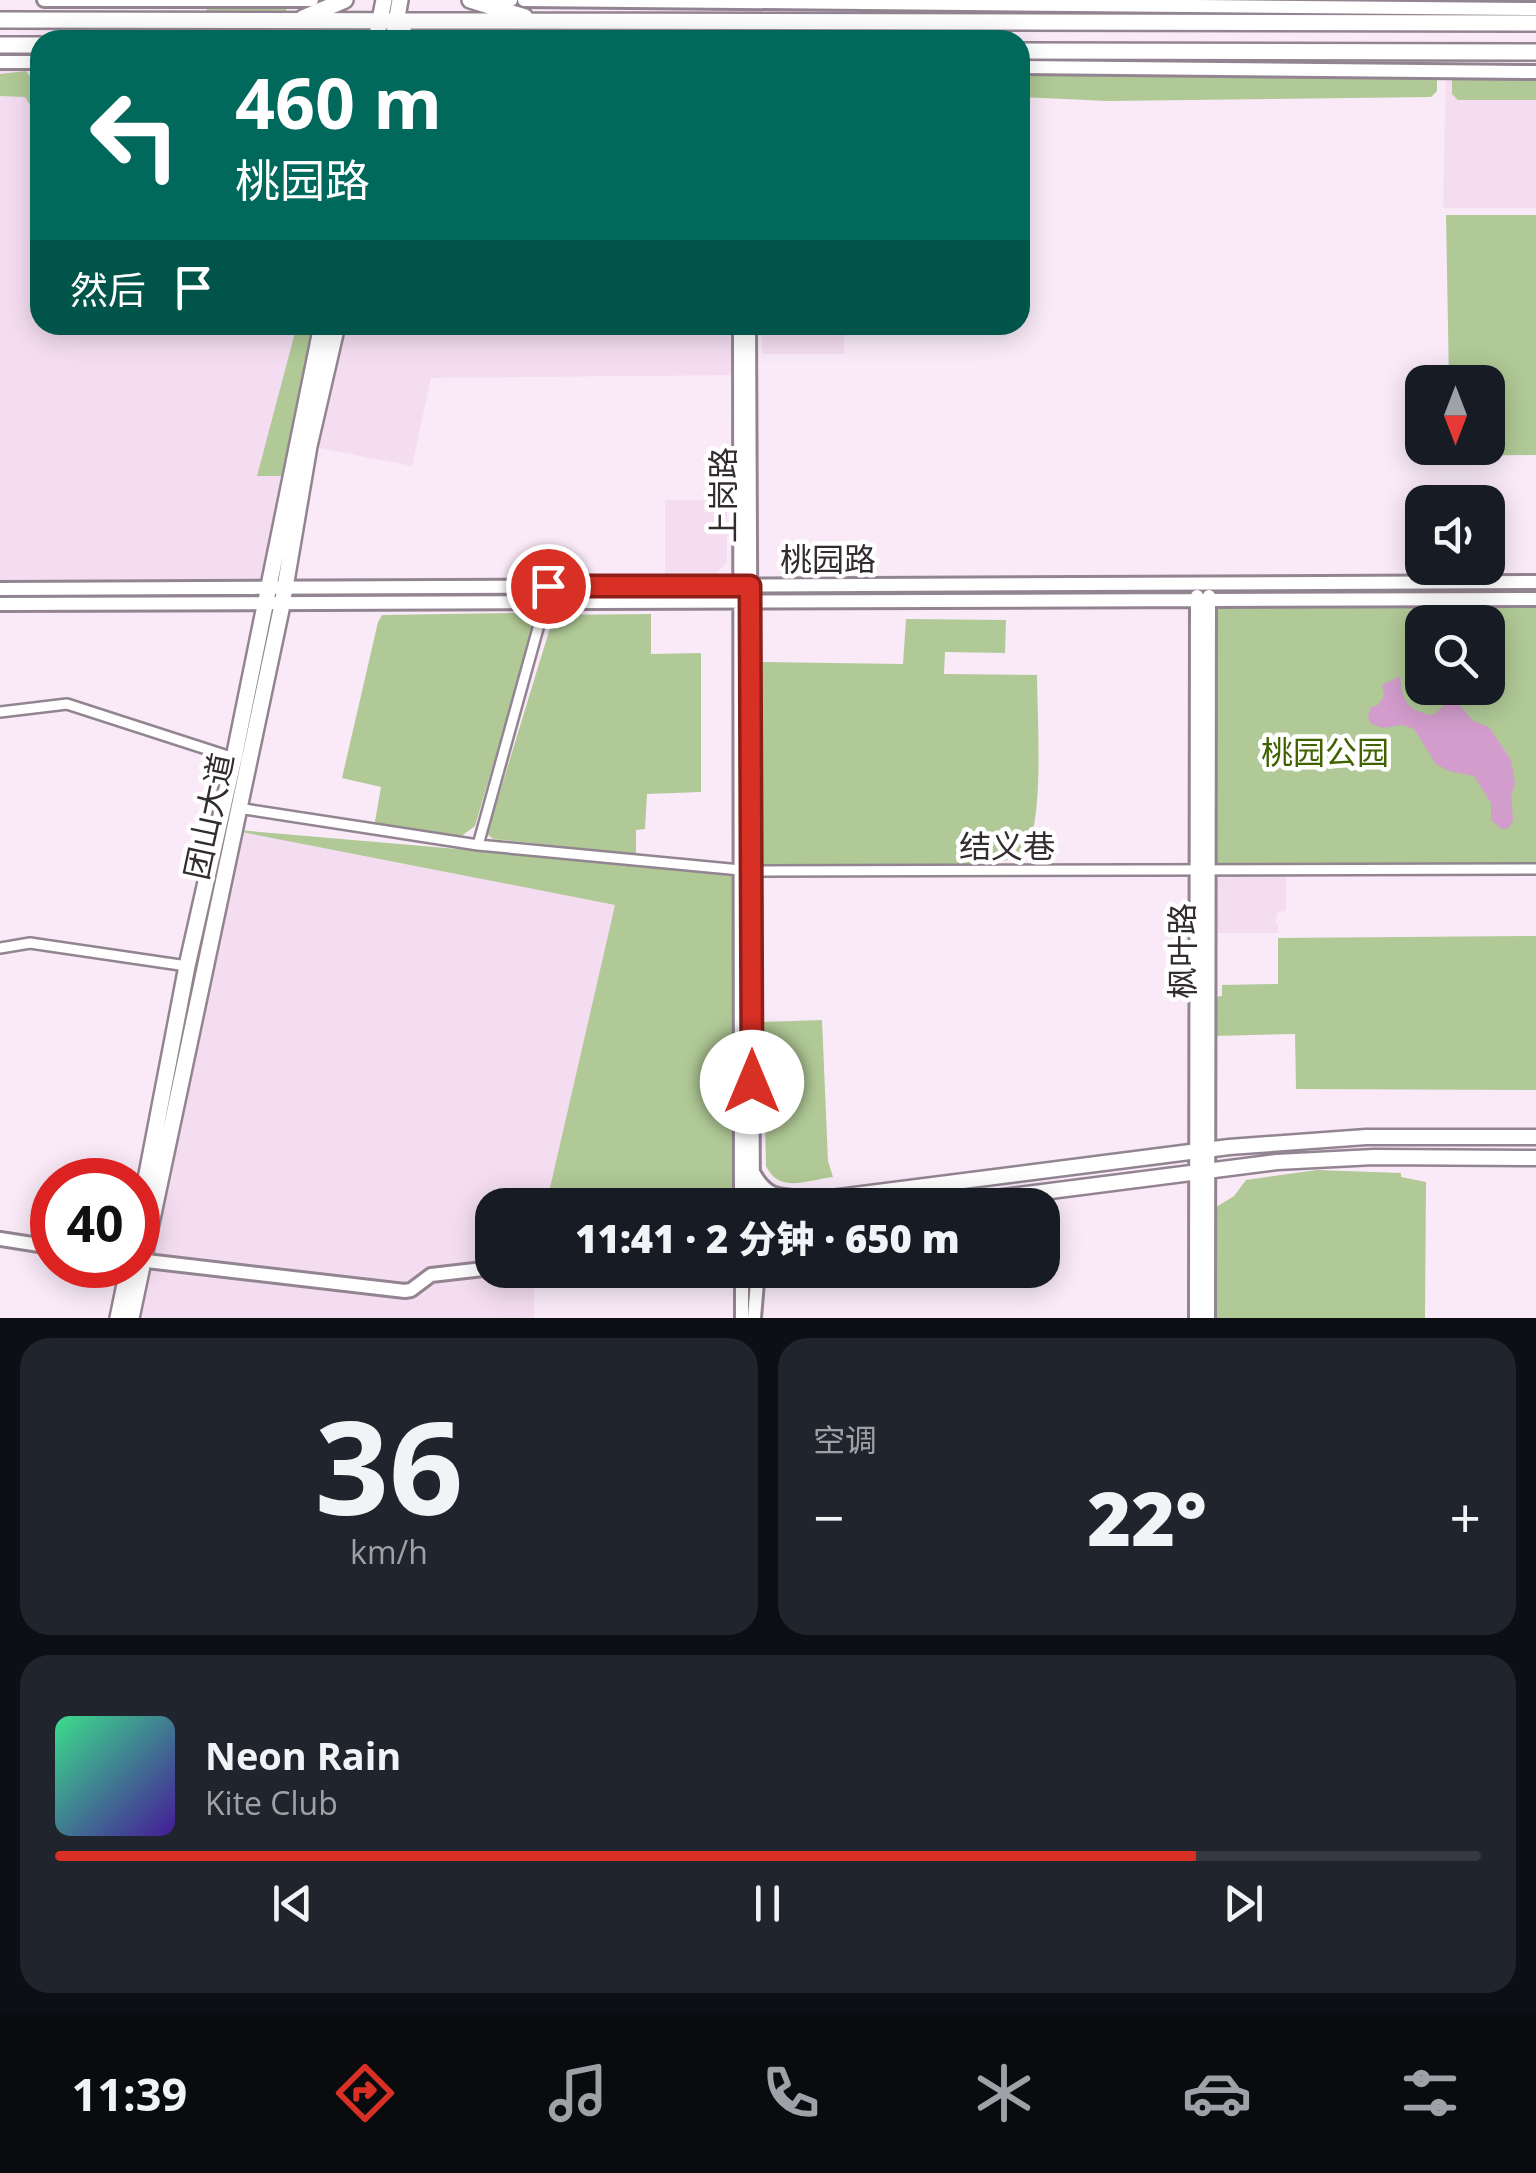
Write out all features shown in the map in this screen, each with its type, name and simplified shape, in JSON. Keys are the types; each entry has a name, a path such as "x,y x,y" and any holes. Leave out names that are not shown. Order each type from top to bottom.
{"highway":[{"path":"292,21 345,0"},
{"path":"387,0 390,30"},
{"path":"383,30 400,0"},
{"path":"474,2 543,22"},
{"path":"0,20 543,22 1275,15 1536,22"},
{"path":"0,45 30,45"},
{"path":"1030,51 1536,52"},
{"name":"团山大道","path":"159,1158 238,808 320,335"},
{"name":"团山大道","path":"277,586 335,335"},
{"name":"团山大道","path":"150,1158 187,966 234,758 274,605"},
{"name":"团山大道","path":"118,1318 128,1288"},
{"name":"团山大道","path":"131,1318 134,1288"}],"main road":[{"path":"907,1188 1202,1150 1366,1137 1536,1137"},
{"path":"1060,1190 1277,1162 1374,1157 1536,1158"}],"street":[{"path":"44,0 312,0"},
{"path":"387,0 404,30"},
{"path":"474,2 511,0"},
{"path":"524,0 1018,2 1275,15 1291,3 1536,8"},
{"path":"0,62 30,62"},
{"path":"1030,67 1536,72"},
{"name":"上岗路","path":"740,335 745,566"},
{"name":"上岗路","path":"749,335 746,870 752,1188"},
{"path":"721,586 745,566 768,585"},
{"name":"桃园路","path":"0,589 1536,582"},
{"name":"枫叶路","path":"1203,583 1202,1173 1208,1318"},
{"name":"桃园路","path":"0,604 1536,598"},
{"path":"723,602 745,620 768,602"},
{"path":"478,845 544,603"},
{"path":"0,712 67,704 234,758"},
{"name":"结义巷","path":"238,808 478,845 746,870 1536,870"},
{"name":"上岗路","path":"742,1188 746,870"},
{"path":"0,948 30,944 187,966"},
{"path":"752,1171 762,1188"},
{"name":"枫叶路","path":"1196,1318 1202,1173"},
{"path":"0,1239 30,1244"},
{"path":"160,1265 405,1291 430,1275 475,1270"},
{"path":"742,1288 742,1318"},
{"path":"754,1318 755,1288"}],"shaded area":[{"path":"0,62 30,62 30,335 320,335 269,586 0,589"},
{"path":"1446,72 1536,72 1536,208 1443,208"},
{"path":"335,335 740,335 740,375 431,378 412,466 309,446"},
{"path":"762,335 844,335 844,354 762,354"},
{"path":"665,500 727,500 727,562 712,579 665,579"},
{"path":"1400,676 1405,705 1433,715 1445,705 1460,705 1473,721 1489,727 1511,760 1515,784 1509,828 1502,829 1491,820 1491,803 1474,776 1436,764 1414,729 1403,725 1382,728 1370,723 1371,707 1384,696 1382,685"},
{"path":"226,829 615,905 550,1188 475,1188 475,1288 534,1288 534,1318 131,1318 137,1288 160,1288 160,1169"},
{"path":"1208,870 1286,870 1286,911 1278,912 1278,933 1208,933"}],"green space":[{"path":"286,1 287,30 206,30 207,2"},
{"path":"1030,67 1427,71 1437,80 1437,91 1431,97 1108,101 1030,97"},
{"path":"26,71 30,76 30,105 25,97 0,96 0,74"},
{"path":"1457,72 1536,72 1536,100 1458,100 1452,94"},
{"path":"1446,215 1536,215 1536,455 1505,455 1505,365 1449,365"},
{"path":"294,335 320,335 290,476 257,476"},
{"name":"桃园公园","path":"1536,599 1536,869 1208,870 1209,600"},
{"path":"514,613 531,620 532,632 475,826 460,837 373,833 381,787 342,778 382,615"},
{"path":"651,614 651,654 701,653 701,792 647,794 645,829 636,830 636,854 493,839 487,834 554,615"},
{"path":"906,619 1006,620 1005,653 945,652 944,674 1037,675 1038,793 1031,837 1025,849 1012,858 988,865 757,864 756,662 903,664"},
{"path":"226,829 745,874 746,1188 550,1188 615,905"},
{"path":"1536,936 1536,1090 1296,1089 1295,1034 1213,1036 1214,997 1222,996 1222,985 1278,984 1278,938"},
{"path":"822,1020 828,1161 833,1177 786,1183 766,1166 763,1022"},
{"path":"1317,1170 1401,1173 1401,1177 1426,1182 1425,1318 1208,1318 1213,1209 1234,1196 1246,1180"}],"route":[{"path":"548,586 750,586 752,1082"}]}
